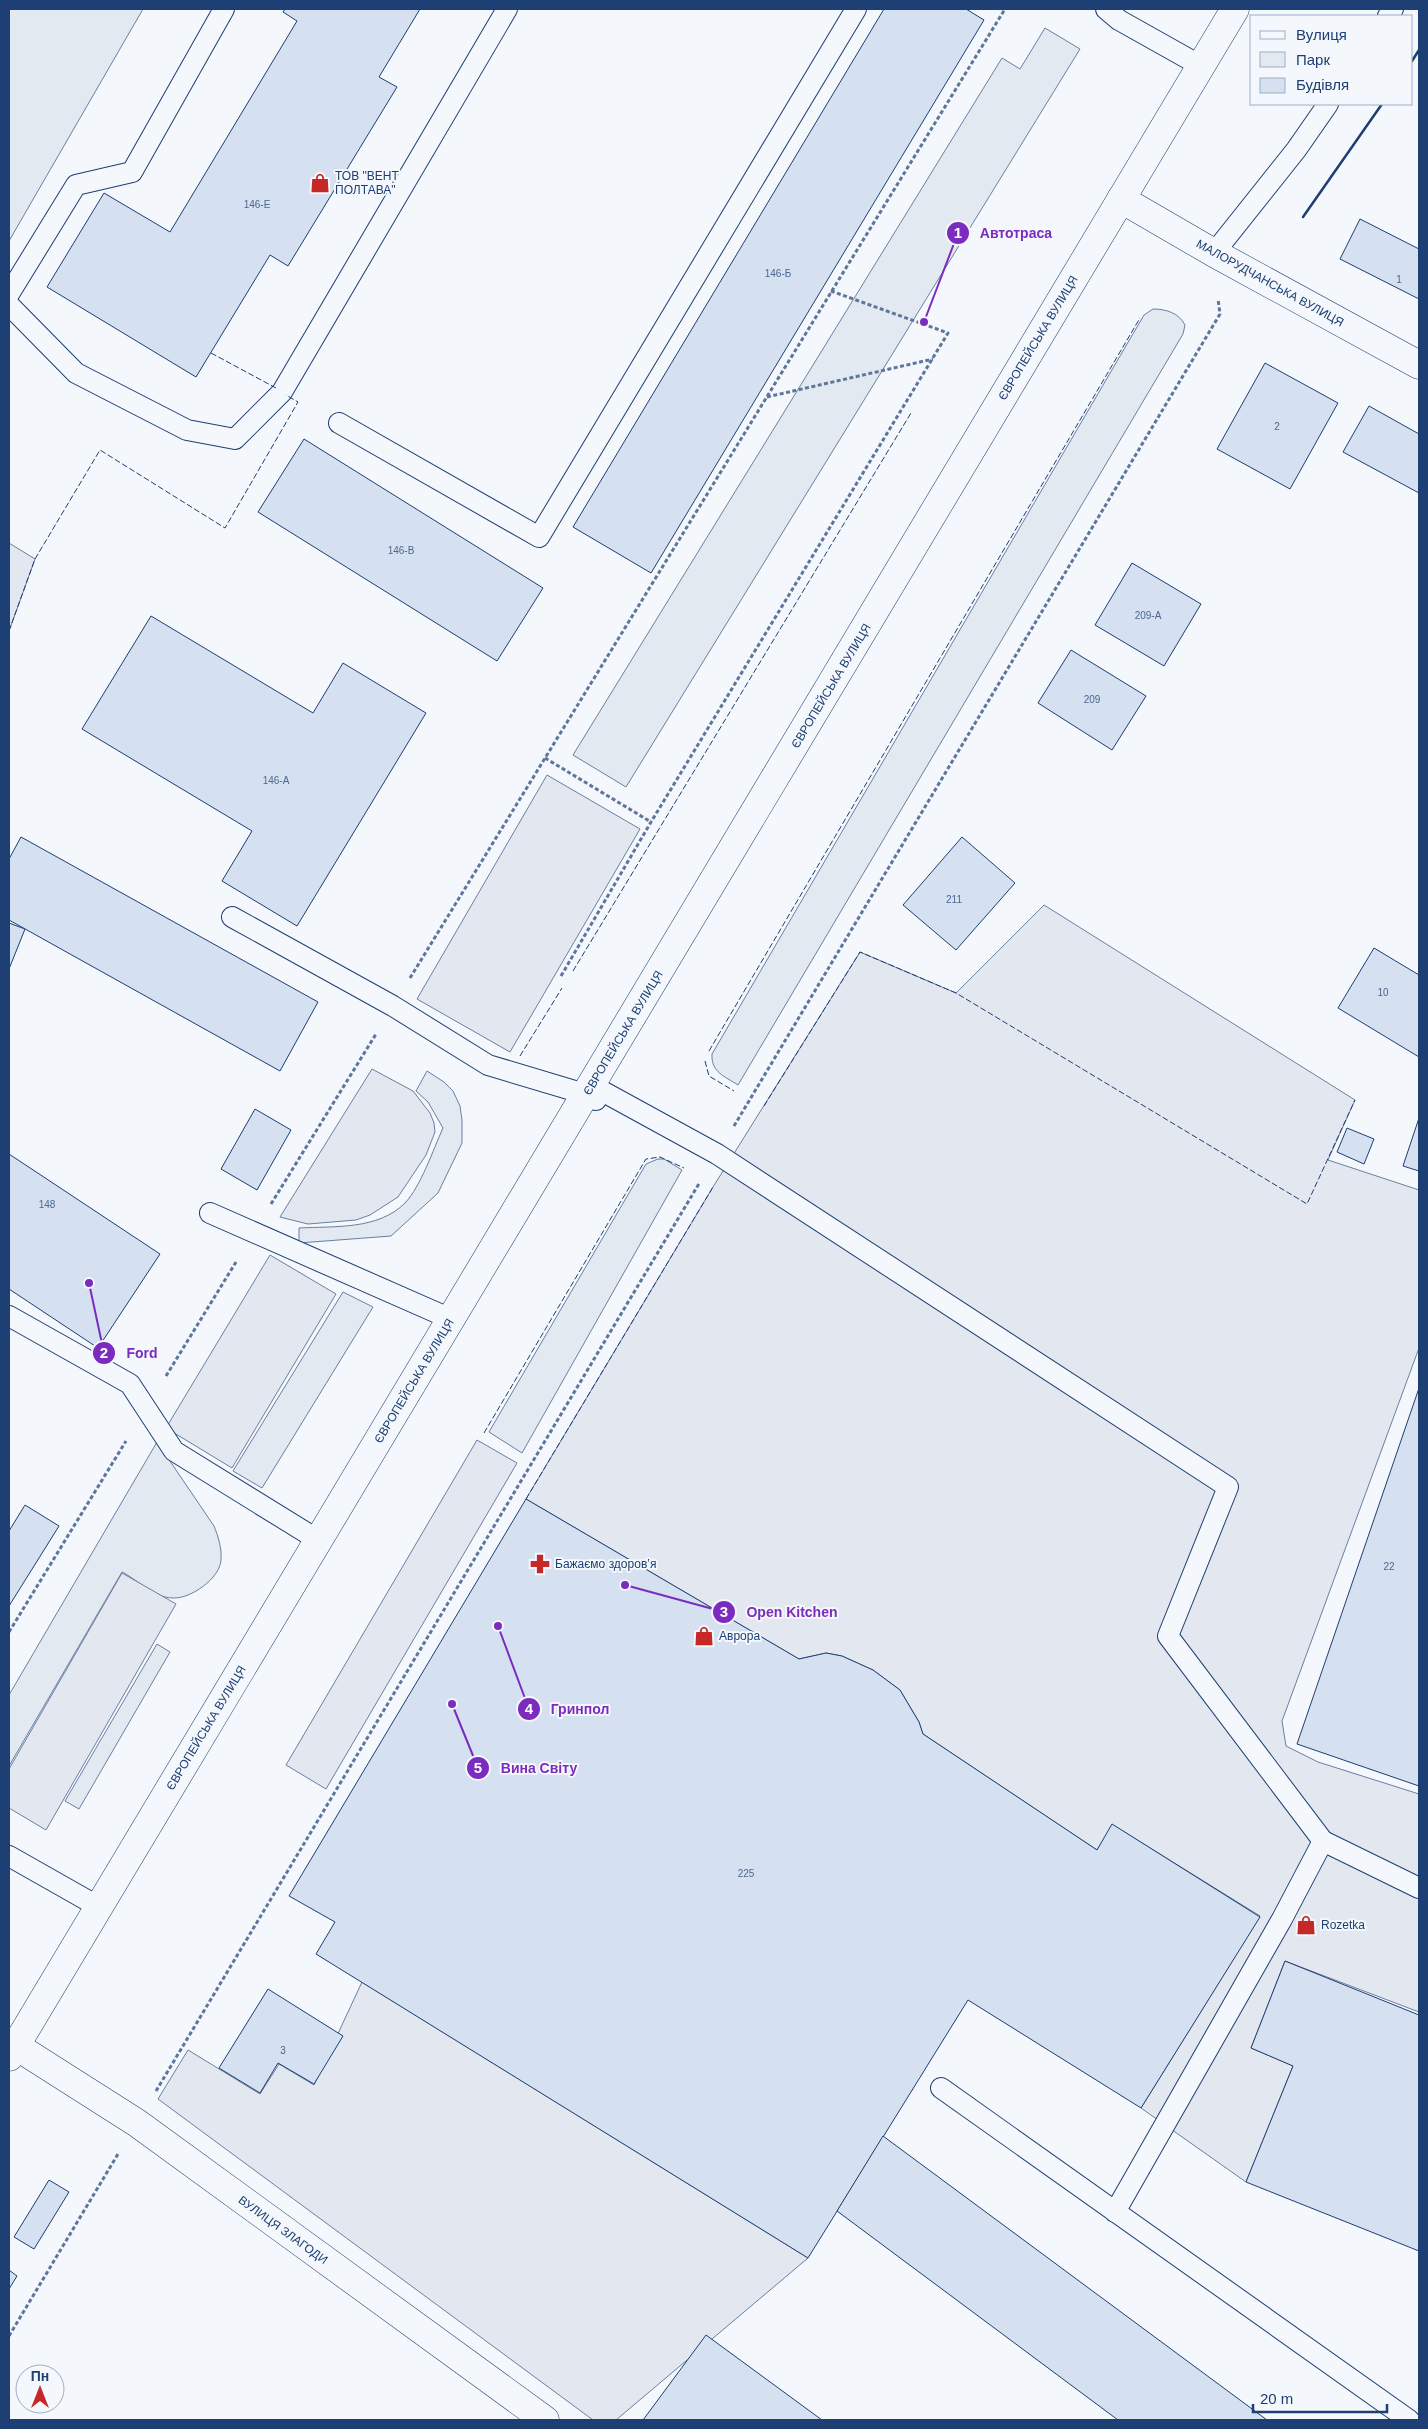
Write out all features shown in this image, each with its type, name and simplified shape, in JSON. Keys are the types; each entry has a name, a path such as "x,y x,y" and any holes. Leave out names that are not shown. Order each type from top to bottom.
{"main road":[{"name":"ЄВРОПЕЙСЬКА ВУЛИЦЯ","path":"12,2052 1235,9"},
{"name":"МАЛОРУДЧАНСЬКА ВУЛИЦЯ","path":"1122,199 1214,253 1419,365"},
{"name":"ВУЛИЦЯ ЗЛАГОДИ","path":"12,2052 136,2123 545,2420"}],"lane":[{"path":"9,294 76,185 132,172 224,9"},
{"path":"9,305 76,373 187,430 235,439 282,392 507,9"},
{"path":"339,422 539,537 856,9"},
{"path":"1106,9 1119,20 1201,66"},
{"path":"1214,253 1296,150 1327,105"},
{"path":"232,917 393,1006 488,1065 588,1090 714,1159 814,1217 1228,1487 1168,1636 1323,1841 1419,1888"},
{"path":"210,1213 451,1319"},
{"path":"9,1316 130,1384 174,1451 318,1540"},
{"path":"1115,2212 1282,1919 1323,1841"},
{"path":"9,1856 99,1907"},
{"path":"941,2088 1409,2420"}],"path":[{"path":"9,1632 1005,9"},
{"path":"9,2336 1220,314 1214,253"},
{"path":"561,976 651,822 948,333 831,291"},
{"path":"766,397 933,359"},
{"path":"545,758 651,822"}],"green space":[{"path":"9,9 143,9 9,241"},
{"path":"1045,28 1080,49 626,787 573,755 1002,58 1020,69"},
{"path":"1153,309 1167,311 1179,317 1185,325 1183,334 738,1085 719,1073 712,1060 712,1054 1144,315"},
{"path":"427,1071 444,1082 453,1091 460,1106 462,1120 462,1143 438,1193 391,1236 299,1243 299,1228 355,1225 369,1222 394,1212 411,1196 443,1128 428,1102 416,1091"},
{"path":"658,1159 664,1159 682,1170 522,1453 489,1432 646,1164"},
{"path":"343,1292 373,1307 262,1488 233,1471"},
{"path":"157,1442 214,1526 221,1551 221,1560 216,1574 196,1591 173,1598 153,1592 122,1572 9,1766 9,1695"},
{"path":"157,1644 170,1652 79,1809 65,1801"}],"shaded area":[{"path":"9,543 35,559 9,631"},
{"path":"547,775 640,829 510,1052 417,999"},
{"path":"1044,905 1355,1100 1328,1160 1419,1190 1419,1348 1282,1721 1286,1746 1318,1762 1419,1794 1419,2012 1285,1961 1251,2048 1293,2066 1246,2182 1141,2108 1260,1916 1113,1825 1097,1850 923,1734 919,1722 900,1690 873,1670 842,1656 826,1653 799,1659 526,1499 713,1187 860,952 956,993"},
{"path":"372,1069 413,1091 430,1113 435,1132 426,1155 398,1197 370,1215 356,1220 308,1224 280,1217"},
{"path":"270,1255 336,1294 232,1468 166,1428"},
{"path":"477,1440 517,1463 326,1789 286,1765"},
{"path":"122,1573 176,1604 46,1830 9,1808 9,1769"},
{"path":"362,1982 808,2258 616,2420 593,2420 158,2099 188,2050 260,2094 279,2064 314,2085"}],"building":[{"path":"285,9 420,9 379,77 397,87 288,266 270,255 196,377 47,287 104,193 170,232 297,21 283,12"},
{"path":"884,9 966,9 984,20 651,573 573,527"},
{"path":"1360,219 1419,249 1419,299 1340,259"},
{"path":"1265,363 1338,403 1290,489 1217,449"},
{"path":"1369,406 1419,434 1419,493 1343,452"},
{"path":"304,439 543,588 497,661 258,512"},
{"path":"1132,563 1201,604 1164,666 1095,625"},
{"path":"151,616 313,713 343,663 426,713 297,926 222,881 252,831 82,729"},
{"path":"1071,650 1146,696 1112,750 1038,703"},
{"path":"21,837 318,1002 280,1071 9,920 9,859"},
{"path":"962,837 1015,883 956,950 903,905"},
{"path":"9,923 25,929 9,969"},
{"path":"1374,948 1419,975 1419,1057 1338,1008"},
{"path":"255,1109 291,1130 257,1190 221,1169"},
{"path":"1419,1118 1419,1171 1403,1166"},
{"path":"1347,1128 1374,1139 1364,1164 1337,1152"},
{"path":"9,1154 160,1254 98,1348 9,1289"},
{"path":"1419,1388 1419,1786 1297,1744"},
{"path":"526,1499 799,1659 826,1653 842,1656 873,1670 900,1690 919,1722 923,1734 1097,1850 1112,1824 1260,1917 1141,2108 968,2000 808,2258 316,1954 335,1922 289,1896"},
{"path":"25,1505 59,1526 9,1606 9,1531"},
{"path":"1285,1961 1419,2015 1419,2251 1246,2182 1293,2066 1251,2048"},
{"path":"268,1989 343,2036 314,2084 278,2063 260,2093 219,2068"},
{"path":"883,2136 1267,2420 1118,2420 837,2211"},
{"path":"49,2180 69,2192 34,2249 14,2237"},
{"path":"9,2270 17,2276 9,2289"},
{"path":"706,2335 822,2420 643,2420"}],"fence":[{"path":"709,1051 1140,318"},
{"path":"211,353 276,388"},
{"path":"9,631 35,559 100,450 225,528 298,402 286,395"},
{"path":"573,971 911,413"},
{"path":"764,1106 860,952 956,993 1307,1204 1355,1100"},
{"path":"520,1056 562,988"},
{"path":"705,1061 709,1076 734,1091"},
{"path":"484,1433 646,1159 660,1157 684,1168"},
{"path":"526,1499 713,1187"}],"wall":[{"path":"1413,59 1419,50"},
{"path":"1303,217 1381,105"}],"place":[{"name":"ТОВ \"ВЕНТ ПОЛТАВА\"","path":"320,183"},
{"name":"Автотраса","path":"924,322"},
{"name":"Ford","path":"89,1283"},
{"name":"Бажаємо здоровʼя","path":"540,1564"},
{"name":"Open Kitchen","path":"625,1585"},
{"name":"Гринпол","path":"498,1626"},
{"name":"Аврора","path":"704,1636"},
{"name":"Вина Світу","path":"452,1704"},
{"name":"Rozetka","path":"1306,1925"}]}
